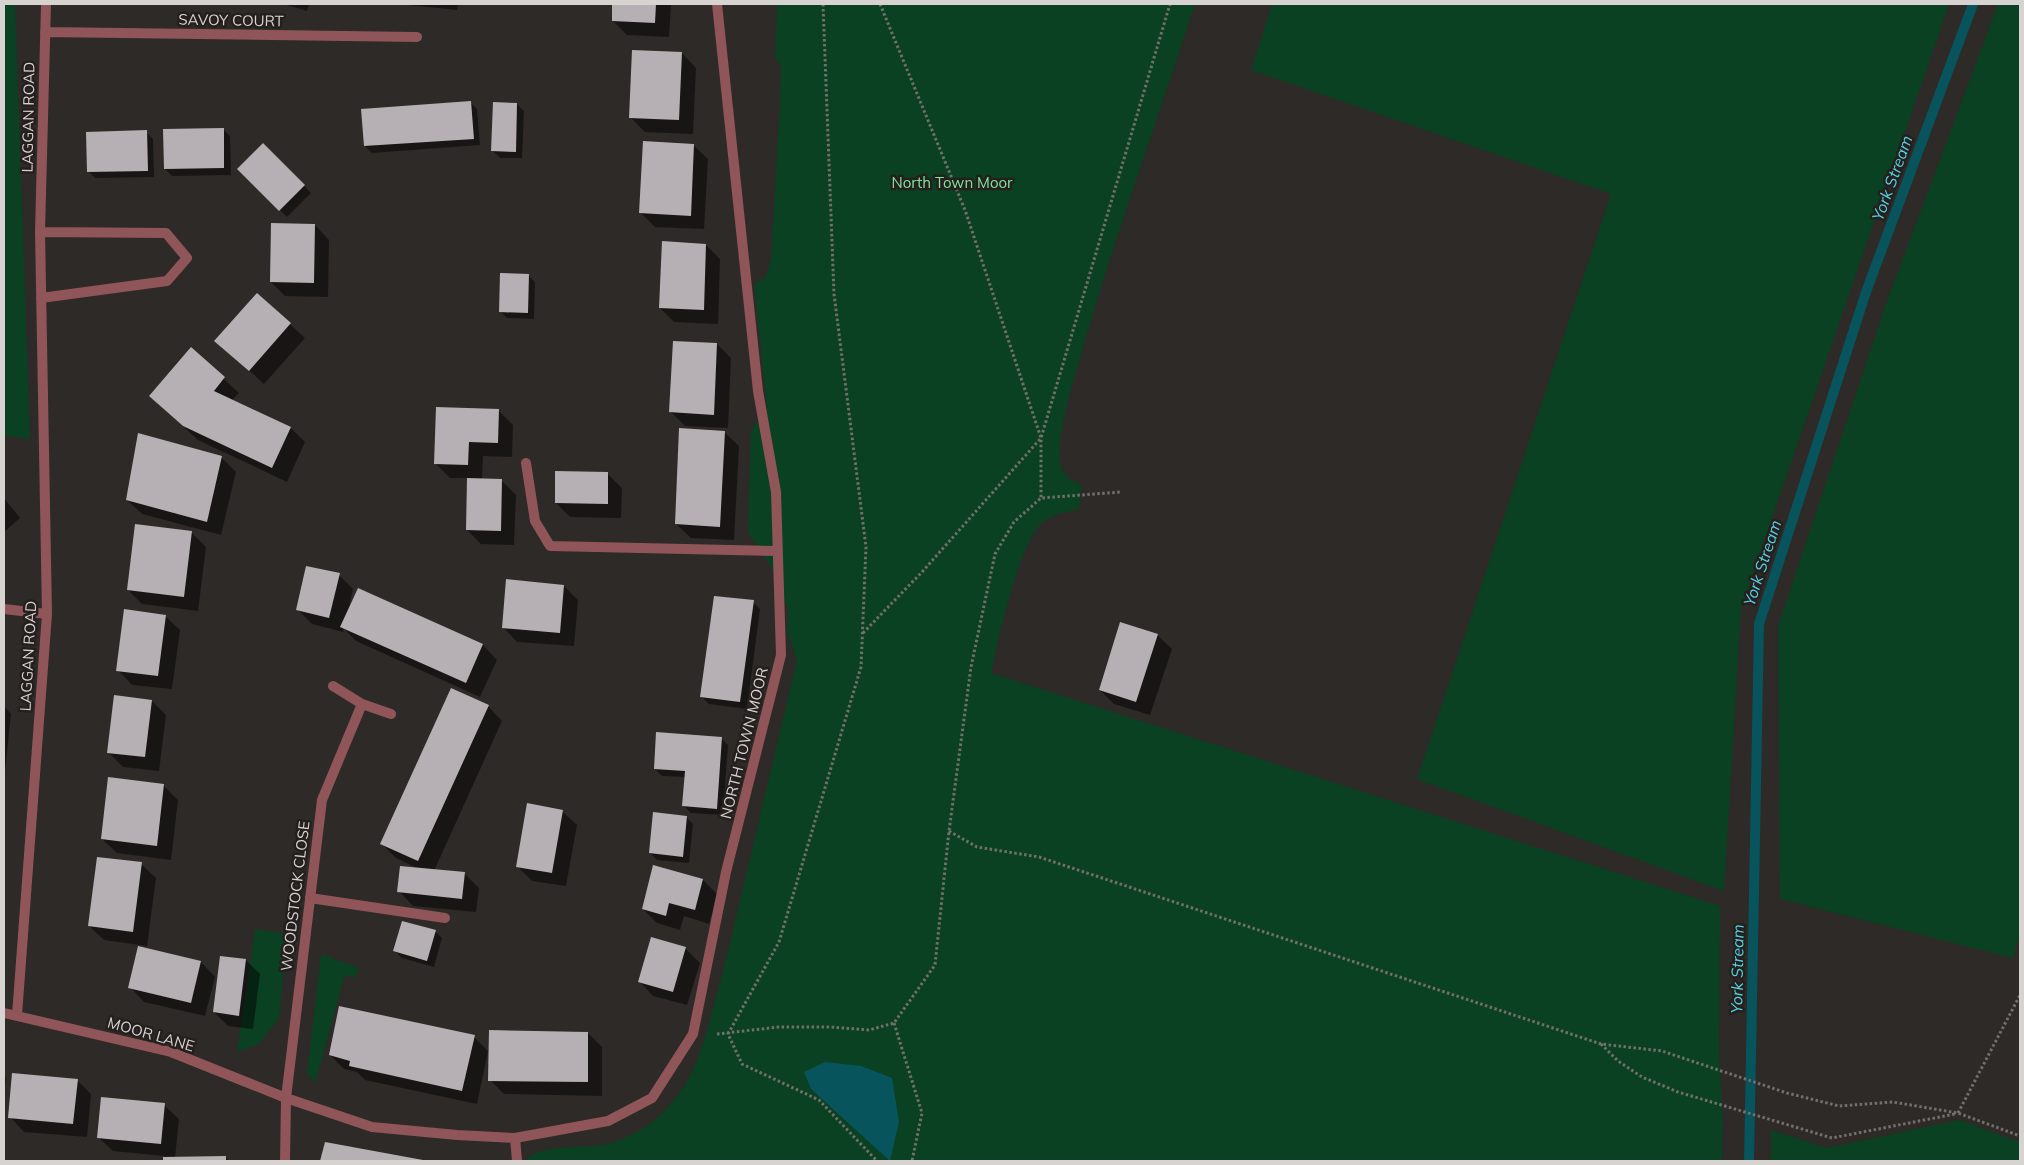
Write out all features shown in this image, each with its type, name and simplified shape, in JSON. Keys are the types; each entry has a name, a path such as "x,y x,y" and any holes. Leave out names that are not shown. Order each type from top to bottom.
{"street":[{"name":"LAGGAN ROAD","path":"17,1015 47,614 40,232 46,4"},
{"name":"NORTH TOWN MOOR","path":"286,1098 372,1127 515,1138 608,1121 652,1098 693,1034 726,872 782,655 776,492 758,391 717,4"},
{"name":"SAVOY COURT","path":"45,32 417,37"},
{"path":"40,232 166,233 187,258 167,281 41,298"},
{"path":"526,463 535,521 550,546 777,551"},
{"path":"4,609 47,614"},
{"path":"333,686 362,704 391,714"},
{"name":"WOODSTOCK CLOSE","path":"284,1161 286,1098 322,800 362,704"},
{"path":"310,898 445,918"},
{"name":"MOOR LANE","path":"4,1013 171,1052 286,1098"},
{"path":"515,1138 517,1161"}],"path":[{"path":"728,1034 779,942 861,667 866,547 834,294 823,4"},
{"path":"880,4 965,210 1042,438"},
{"path":"1041,498 1042,438 1170,4"},
{"path":"862,633 922,572 1042,438"},
{"path":"728,1034 779,1028 830,1026 869,1030 894,1023 935,965 949,831 971,667 995,554 1014,522 1041,498 1122,492"},
{"path":"949,831 977,847 1040,857 1601,1044 1662,1051 1788,1093 1839,1106 1893,1102 1958,1113 2020,1136"},
{"path":"1958,1113 2020,996"},
{"path":"894,1023 922,1113 912,1161"},
{"path":"728,1034 742,1064 819,1100 877,1161"},
{"path":"1601,1044 1618,1061 1642,1078 1678,1092 1832,1138 1958,1113"}],"green space":[{"path":"4,4 15,4 30,439 4,435"},
{"name":"North Town Moor","path":"777,4 1195,4 1107,269 1066,410 1060,440 1060,462 1068,477 1082,485 1079,509 1047,519 1034,533 1018,570 991,673 1720,906 1719,1056 1723,1123 1722,1161 526,1161 531,1155 540,1151 608,1144 625,1138 648,1125 662,1113 679,1094 687,1081 700,1052 721,977 797,660 787,632 788,610 772,568 748,532 751,430 767,409 754,285 765,277 771,260 781,67 775,57"},
{"path":"1272,4 1949,4 1741,608 1724,891 1417,779 1611,194 1251,70"},
{"path":"1998,4 2020,4 2020,933 2013,958 1780,899 1778,626 1887,301"},
{"path":"255,929 287,934 279,1018 259,1044 237,1052"},
{"path":"321,954 359,968 355,978 345,975 315,1083 307,1073"},
{"path":"1959,1120 2020,1142 2020,1161 1771,1161 1771,1130 1827,1148"}],"water":[{"path":"825,1062 861,1066 892,1078 899,1122 890,1161 811,1089 804,1072"}],"building":[{"path":"612,4 656,4 655,23 612,21"},
{"path":"632,50 682,52 679,120 629,118"},
{"path":"471,101 474,139 364,146 361,109"},
{"path":"493,102 517,103 516,152 491,151"},
{"path":"224,128 224,168 164,169 163,129"},
{"path":"147,130 148,171 87,172 86,132"},
{"path":"643,141 694,144 691,216 639,213"},
{"path":"263,143 305,185 279,211 237,169"},
{"path":"271,223 315,224 314,283 270,282"},
{"path":"662,241 706,244 704,310 659,308"},
{"path":"500,273 529,274 528,313 499,312"},
{"path":"257,293 291,323 249,371 214,341"},
{"path":"673,341 717,343 714,415 669,412"},
{"path":"191,347 225,377 214,391 291,427 272,468 183,426 149,396"},
{"path":"436,407 499,409 498,443 469,442 468,465 434,464"},
{"path":"679,428 725,431 720,527 675,524"},
{"path":"138,433 222,456 207,522 126,500"},
{"path":"555,471 608,472 608,504 555,503"},
{"path":"467,478 502,479 501,531 466,530"},
{"path":"135,524 192,531 184,597 127,590"},
{"path":"306,566 340,573 329,618 296,610"},
{"path":"506,579 564,585 560,633 502,628"},
{"path":"358,588 483,644 466,683 340,627"},
{"path":"714,596 754,600 740,702 700,697"},
{"path":"124,609 166,615 158,676 116,671"},
{"path":"1120,622 1158,634 1136,702 1099,690"},
{"path":"451,688 489,705 418,861 380,844"},
{"path":"114,695 152,700 145,757 107,753"},
{"path":"656,732 722,737 717,809 682,806 685,771 654,769"},
{"path":"108,777 164,784 157,846 101,839"},
{"path":"527,803 563,810 552,873 516,867"},
{"path":"653,812 687,816 683,857 649,853"},
{"path":"97,857 142,862 133,932 88,926"},
{"path":"653,865 703,879 695,910 669,903 666,916 642,909"},
{"path":"400,866 465,872 462,899 397,892"},
{"path":"402,921 436,930 427,961 393,951"},
{"path":"651,937 686,947 673,992 638,982"},
{"path":"138,946 201,961 191,1003 128,988"},
{"path":"220,956 246,959 239,1016 213,1012"},
{"path":"339,1006 475,1035 462,1091 349,1066 350,1061 329,1055"},
{"path":"489,1030 588,1032 588,1082 488,1081"},
{"path":"12,1073 78,1079 73,1124 8,1118"},
{"path":"101,1097 165,1103 161,1144 97,1138"},
{"path":"325,1142 423,1160 423,1161 320,1161"},
{"path":"226,1156 226,1161 163,1161 163,1157"}],"waterway":[{"name":"York Stream","path":"1749,1161 1759,624 1866,292 1973,4"}]}
